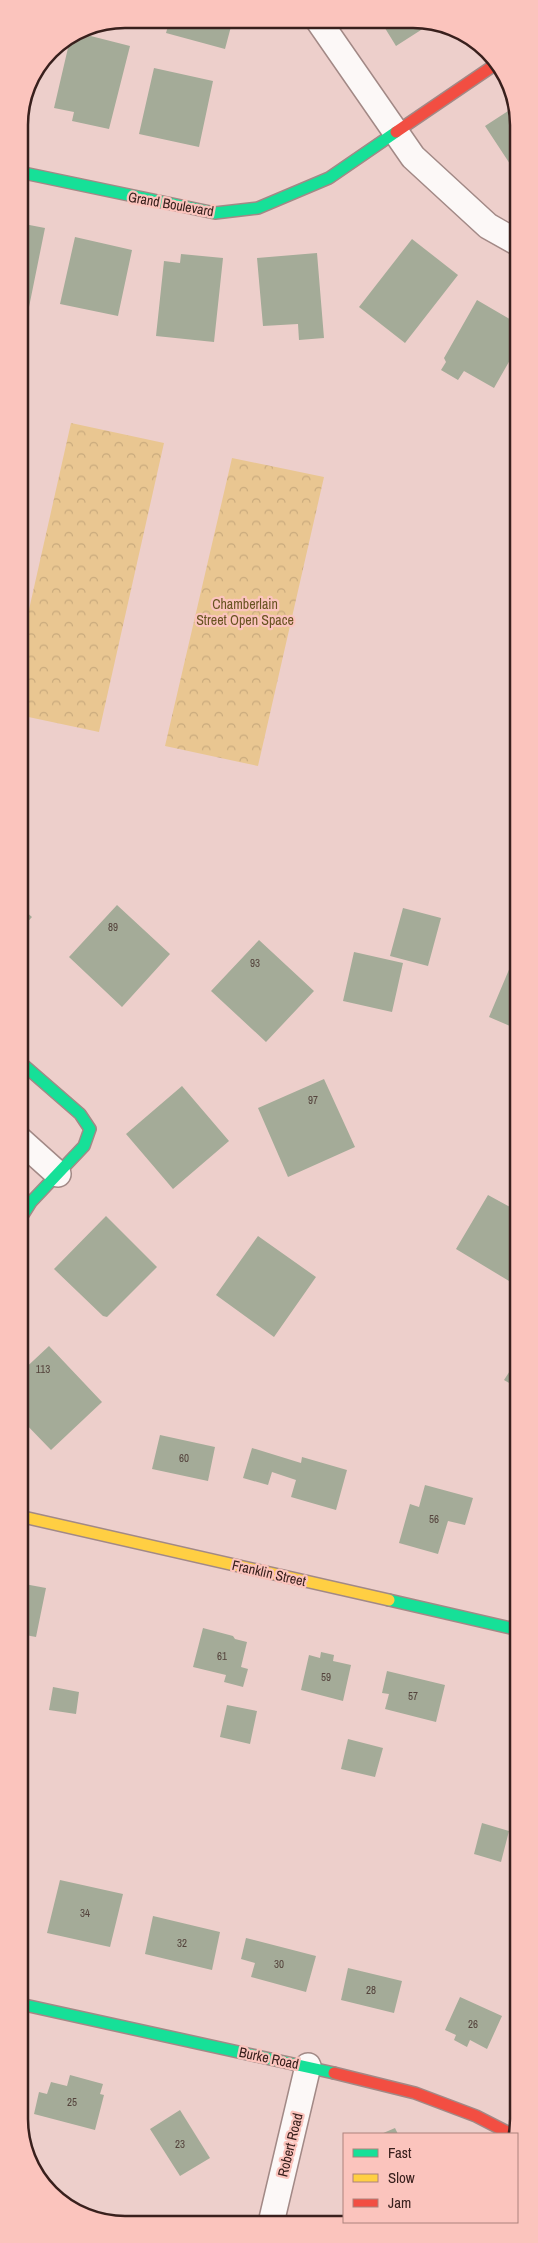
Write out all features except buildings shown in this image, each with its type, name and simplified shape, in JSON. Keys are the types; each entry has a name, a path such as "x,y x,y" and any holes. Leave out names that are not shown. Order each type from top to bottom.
{"street":[{"path":"324,28 413,157 488,226 510,238"},
{"name":"Grand Boulevard","path":"28,174 215,213 258,208 329,178 492,67"},
{"path":"28,1069 80,1114 90,1129 84,1146 28,1207"},
{"path":"28,1147 58,1174"},
{"name":"Franklin Street","path":"28,1518 510,1628"},
{"name":"Burke Road","path":"28,2006 308,2066 415,2093 476,2116 509,2133"},
{"name":"Robert Road","path":"273,2216 308,2066"}],"green space":[{"path":"71,423 164,443 99,732 28,717 28,614"},
{"name":"Chamberlain Street Open Space","path":"232,458 324,477 258,766 165,746"}],"traffic: fast":[{"path":"28,174 215,213 258,208 329,178 396,132"},
{"path":"28,1069 80,1114 90,1129 84,1146 28,1207"},
{"path":"389,1600 510,1628"},
{"path":"28,2006 334,2073"}],"traffic: slow":[{"path":"28,1518 389,1600"}],"traffic: jam":[{"path":"396,132 492,67"},
{"path":"334,2073 415,2093 476,2116 509,2133"}]}
